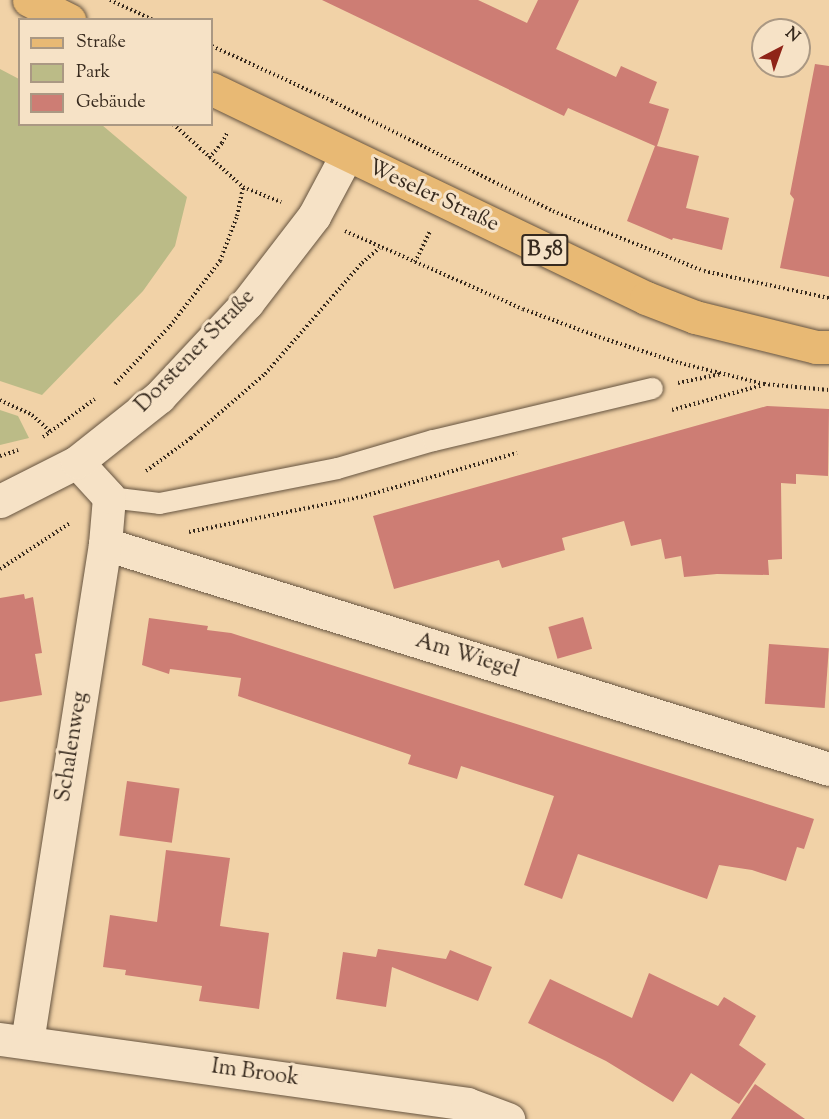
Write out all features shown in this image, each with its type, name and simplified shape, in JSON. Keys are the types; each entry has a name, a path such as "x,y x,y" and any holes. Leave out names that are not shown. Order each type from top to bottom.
{"main road":[{"path":"29,0 65,18"},
{"name":"Weseler Straße","path":"213,90 346,156 646,298 686,313 805,344 829,347"}],"street":[{"name":"Dorstener Straße","path":"0,501 21,493 77,462 159,397 248,303 314,216 346,156"},
{"path":"77,462 109,497"},
{"name":"Schalenweg","path":"13,1041 105,544 109,497"},
{"name":"Am Wiegel","path":"105,544 829,769"},
{"name":"Im Brook","path":"13,1041 467,1104 508,1119"}],"lane":[{"path":"109,497 159,503 303,475 337,468 433,440 652,388"}],"path":[{"path":"110,0 149,18"},
{"path":"213,46 332,100 554,211 704,271 829,298"},
{"path":"112,387 170,326 220,261 237,216 243,187 175,126"},
{"path":"0,569 109,497 191,438 265,374 362,263 379,248 523,309 588,333 764,384 829,390"},
{"path":"652,388 722,373"},
{"path":"661,413 764,384"},
{"path":"42,438 104,393"},
{"path":"0,400 32,415 51,431 77,462"},
{"path":"0,456 22,448"},
{"path":"145,556 155,539 361,497 524,451"}],"green space":[{"path":"0,69 18,78 18,126 103,126 187,197 175,246 143,291 42,395 0,381"},
{"path":"0,410 18,416 29,438 0,445"}],"building":[{"path":"322,0 478,0 527,23 538,0 579,0 556,49 616,77 621,66 657,82 649,103 669,109 657,146 699,156 686,208 729,218 722,250 673,238 672,240 627,221 655,146 568,108 564,116"},
{"path":"815,64 829,66 829,277 780,268 794,199 790,194"},
{"path":"767,406 829,409 828,476 796,474 796,484 781,483 782,559 768,560 769,575 717,574 684,577 681,556 665,559 661,539 631,546 624,521 562,538 565,550 502,568 499,560 394,589 373,516"},
{"path":"24,594 25,599 33,597 42,653 35,654 42,695 0,702 0,598"},
{"path":"583,617 592,649 557,659 548,627"},
{"path":"149,618 208,626 207,630 231,633 814,819 804,849 797,847 786,881 752,870 719,865 707,899 578,854 562,899 524,885 554,796 461,766 457,779 408,764 411,755 238,696 241,678 170,669 169,674 142,665"},
{"path":"769,644 829,648 825,708 765,704"},
{"path":"127,781 179,788 172,843 119,835"},
{"path":"166,850 230,858 220,926 269,933 259,1009 199,1001 202,986 125,975 126,970 103,967 110,915 157,922"},
{"path":"378,949 446,959 450,950 492,967 478,1001 392,967 386,1007 336,999 343,952 376,957"},
{"path":"649,973 718,1006 724,997 756,1016 739,1045 766,1064 739,1104 691,1073 673,1102 606,1061 528,1023 550,979 632,1018"},
{"path":"755,1084 805,1119 731,1119"}]}
